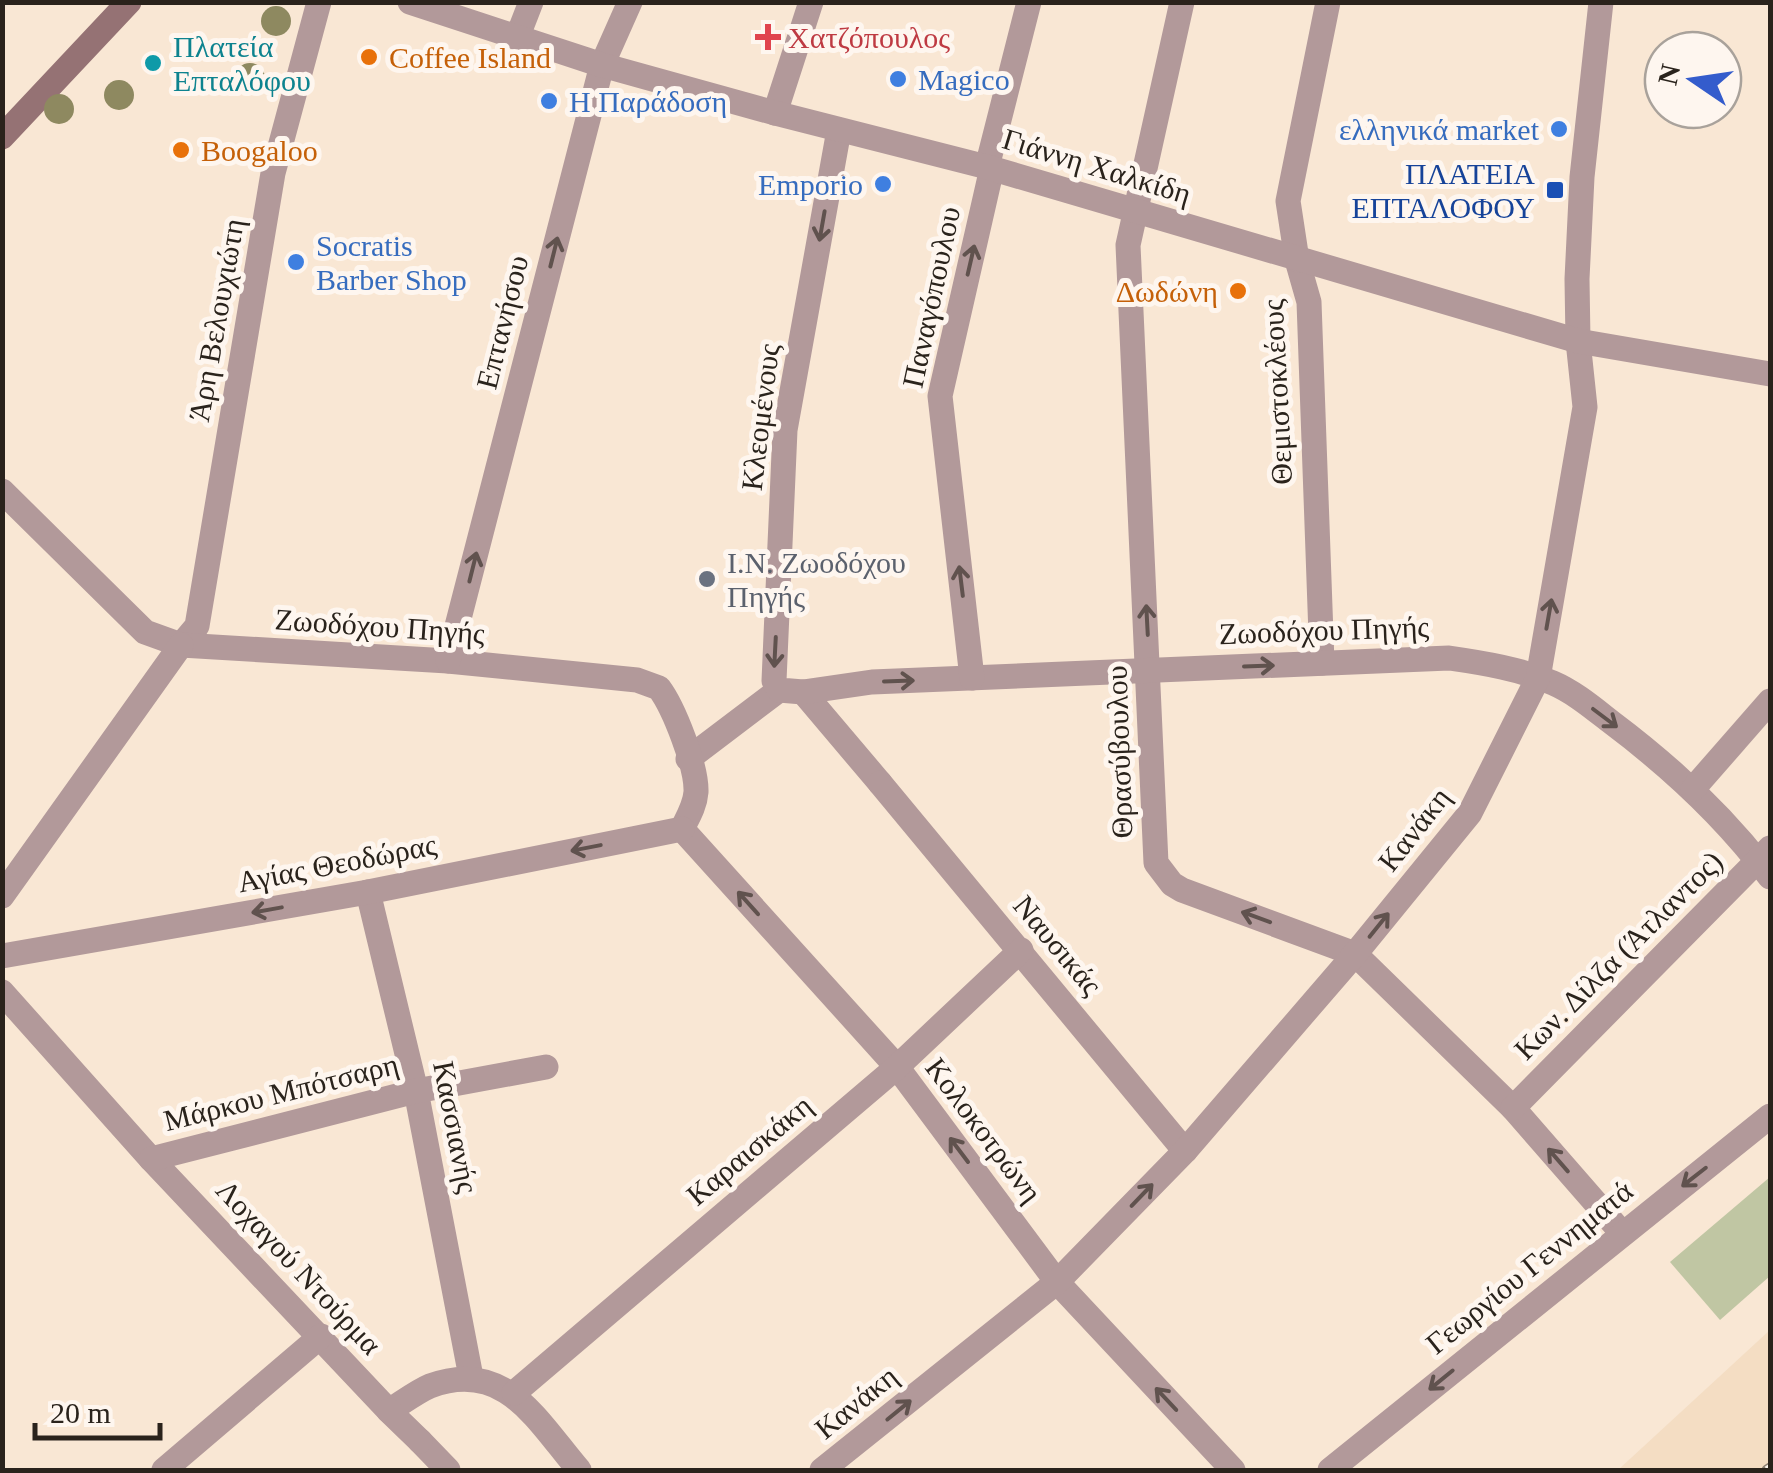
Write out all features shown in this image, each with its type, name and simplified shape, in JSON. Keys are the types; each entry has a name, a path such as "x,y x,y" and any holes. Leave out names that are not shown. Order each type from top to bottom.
{"main road":[{"path":"2,137 130,2"}],"street":[{"name":"Άρη Βελουχιώτη","path":"2,896 197,626 273,173 319,2"},
{"name":"Γιάννη Χαλκίδη","path":"410,2 602,64 990,168 1578,341 1770,374"},
{"path":"516,38 531,2"},
{"name":"Επτανήσου","path":"448,661 602,64 630,2"},
{"path":"775,113 811,2"},
{"name":"Παναγόπουλου","path":"972,678 940,396 1029,2"},
{"name":"Θρασύβουλου","path":"1182,2 1128,245 1150,670 1154,850 1162,874 1182,890 1355,954 1513,1108 1622,1233"},
{"name":"Θεμιστοκλέους","path":"1322,663 1310,302 1297,260 1288,201 1328,2"},
{"name":"Κανάκη","path":"822,1470 1057,1282 1185,1151 1470,814 1538,678 1585,406 1578,341 1582,177 1601,2"},
{"name":"Κλεομένους","path":"791,691 774,681 785,430 839,130"},
{"name":"Ζωοδόχου Πηγής","path":"2,491 145,632 180,646 448,661 648,683 659,688 666,697 696,790 693,808 682,829"},
{"name":"Ζωοδόχου Πηγής","path":"791,691 872,682 1322,663 1449,658 1484,663 1554,683 1587,704 1693,789 1766,862"},
{"path":"688,759 791,691"},
{"name":"Ναυσικάς","path":"791,691 880,783 1185,1151"},
{"path":"1693,789 1770,701"},
{"name":"Αγίας Θεοδώρας","path":"2,956 368,892 682,829"},
{"name":"Κολοκοτρώνη","path":"682,829 897,1067 1057,1282 1233,1470"},
{"name":"Κων. Δίλζα (Άτλαντος)","path":"1513,1108 1766,862"},
{"name":"Κασσιανής","path":"368,892 416,1091 471,1377"},
{"name":"Καραισκάκη","path":"514,1393 897,1067 1021,950"},
{"name":"Λοχαγού Ντούρμα","path":"2,992 150,1158 448,1470"},
{"name":"Μάρκου Μπότσαρη","path":"150,1158 416,1091 546,1068"},
{"name":"Γεωργίου Γεννηματά","path":"1330,1470 1770,1116"},
{"path":"164,1470 321,1336"},
{"path":"390,1411 429,1386 471,1377 514,1393 579,1470"}],"shaded area":[{"path":"1770,1330 1770,1470 1618,1470"}],"green space":[{"path":"1770,1177 1770,1276 1720,1320 1670,1262"}],"place":[{"name":"Χατζόπουλος","path":"768,37"},
{"name":"Coffee Island","path":"369,57"},
{"name":"Πλατεία Επταλόφου","path":"153,63"},
{"name":"Magico","path":"898,79"},
{"name":"Η Παράδοση","path":"549,101"},
{"name":"ελληνικά market","path":"1559,129"},
{"name":"Boogaloo","path":"181,150"},
{"name":"Emporio","path":"883,184"},
{"name":"ΠΛΑΤΕΙΑ ΕΠΤΑΛΟΦΟΥ","path":"1555,190"},
{"name":"Socratis Barber Shop","path":"296,262"},
{"name":"Δωδώνη","path":"1238,291"},
{"name":"Ι.Ν. Ζωοδόχου Πηγής","path":"707,579"}]}
